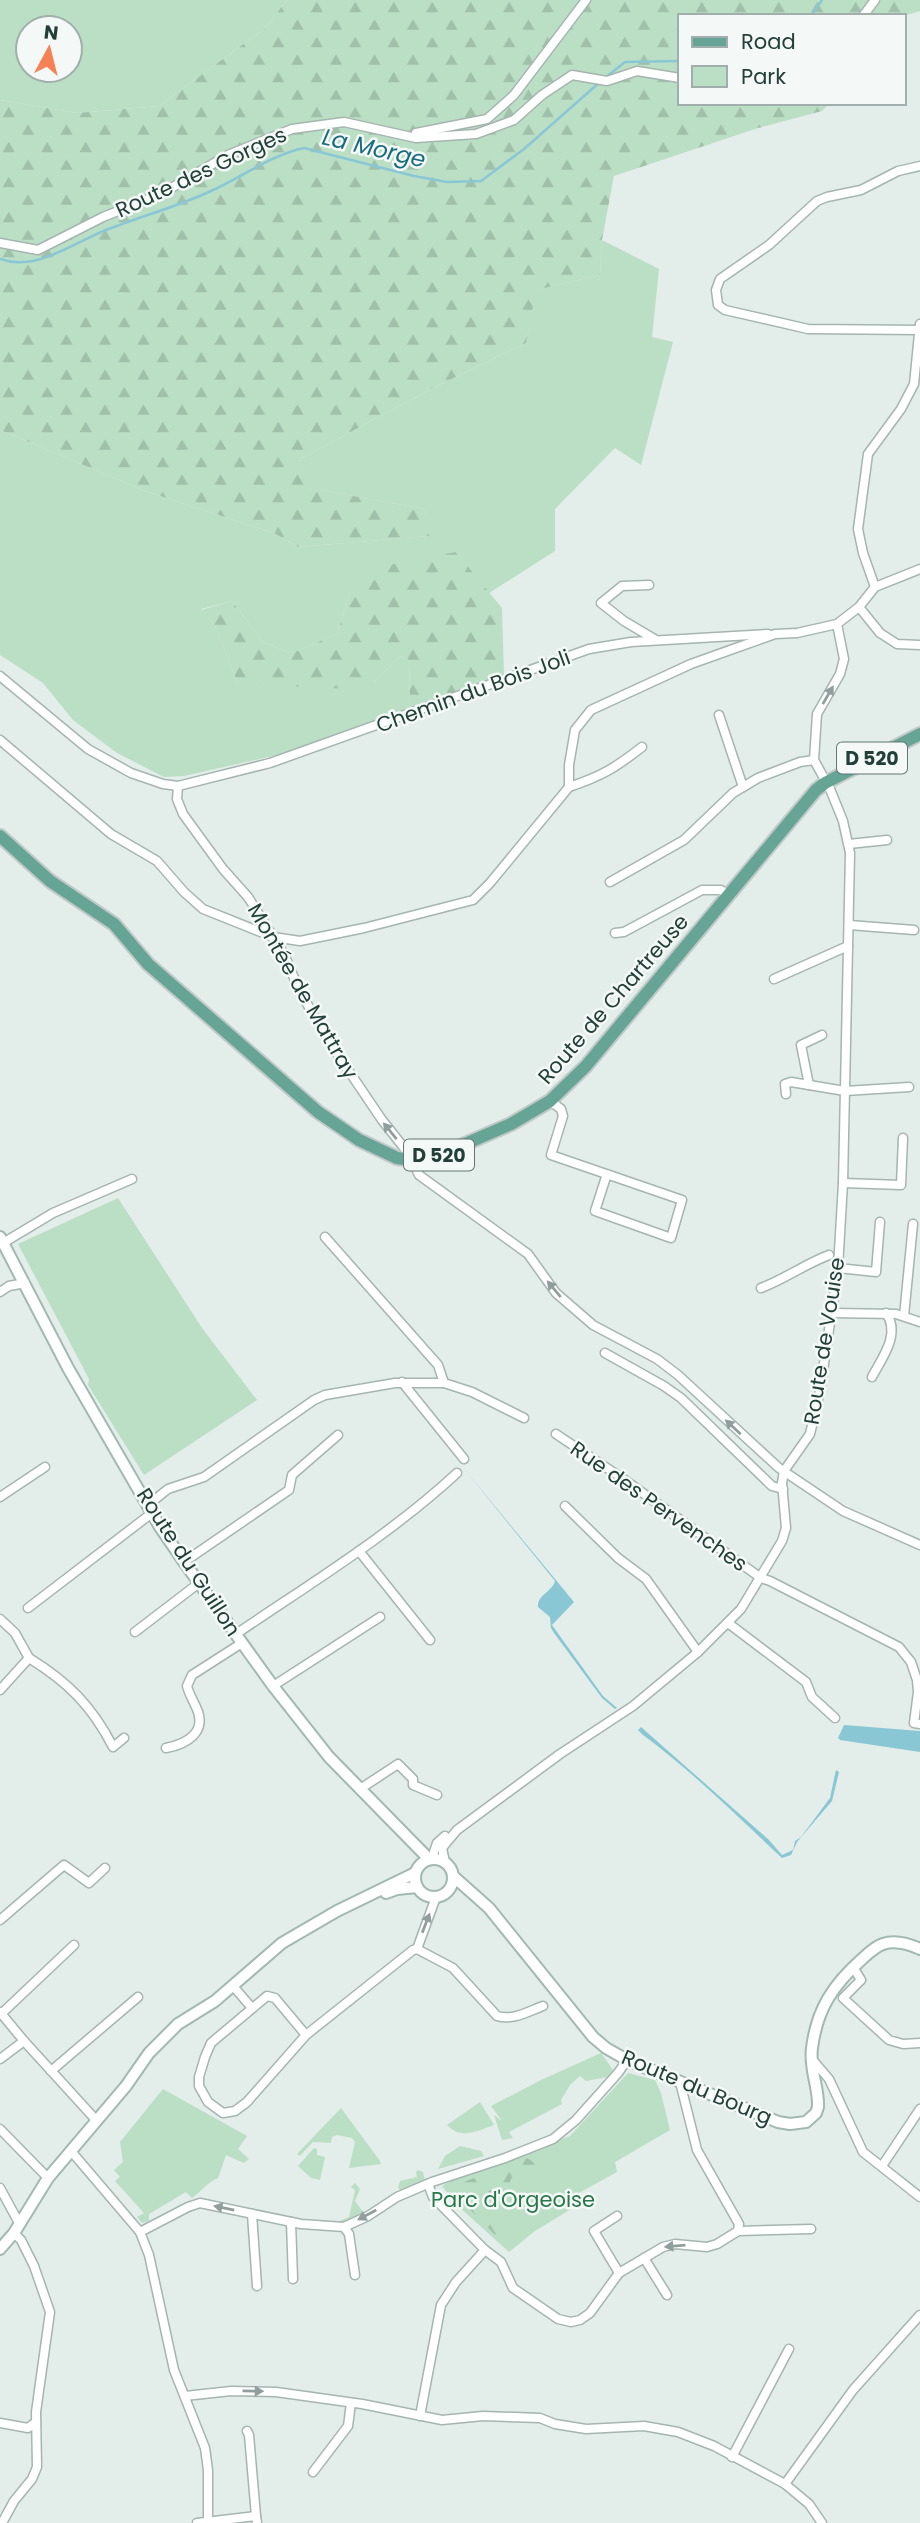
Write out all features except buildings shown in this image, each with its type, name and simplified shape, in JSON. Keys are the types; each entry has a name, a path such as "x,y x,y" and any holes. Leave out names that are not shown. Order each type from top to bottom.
{"main road":[{"name":"Route de Chartreuse","path":"4,840 57,886 114,924 148,964 318,1112 376,1150 412,1160 446,1153 511,1124 550,1101 586,1066 804,804 825,783 920,734"},
{"name":"Route du Guillon","path":"2,1240 68,1368 184,1562 273,1686 329,1757 430,1858"},
{"name":"Route du Guillon","path":"395,1824 415,1850 416,1870"},
{"path":"0,2249 48,2178 126,2086 149,2053 177,2024 215,2001 282,1943 416,1870 430,1858 445,1862 453,1876 453,1882 447,1892 436,1897 425,1895 417,1887 416,1870"},
{"name":"Route du Bourg","path":"453,1876 489,1908 515,1942"},
{"path":"337,1911 397,1889 417,1887"},
{"name":"Route du Bourg","path":"447,1892 463,1893 474,1898 487,1910 593,2037 626,2060 778,2122 798,2124 811,2119 818,2107 811,2058 817,2027 827,1998 841,1978 871,1951 886,1943 920,1949"}],"street":[{"path":"410,135 487,119 514,95 586,0"},
{"name":"Route des Gorges","path":"0,243 38,250 103,217 161,194 228,155 292,130 344,122 416,138 476,134 514,120 542,95 572,75 607,81 637,71 678,78"},
{"path":"920,166 898,171 861,190 817,201 769,245 720,279 716,290 719,305 725,310 808,329 920,330"},
{"path":"875,587 863,554 858,529 868,454 901,409 915,384 920,324"},
{"path":"569,787 569,765 575,730 591,710 691,664 775,634 797,633 837,624 859,607 875,587 920,569"},
{"path":"649,585 622,586 601,603 624,621 657,640"},
{"path":"859,607 880,633 897,644 920,645"},
{"path":"610,882 684,840 733,793 758,778 800,762 814,760 817,714 840,674 844,659 837,624"},
{"name":"Chemin du Bois Joli","path":"177,786 270,763 589,649 631,642 775,634"},
{"path":"0,676 88,749 131,773 177,786"},
{"path":"719,715 743,787"},
{"path":"0,740 111,834 157,861 203,909 273,937 300,941 364,928 472,900 490,883 569,787 603,775 642,747"},
{"name":"Route de Vouise","path":"784,1471 810,1434 820,1391 833,1314 843,1183 849,844 830,789 814,760"},
{"name":"Montée de Mattray","path":"177,786 177,799 183,814 223,869 248,897 273,937 305,1000 368,1101 409,1154 419,1175 528,1254 556,1293 593,1325 657,1359 678,1375 784,1471 843,1511 920,1545"},
{"path":"849,844 887,840"},
{"path":"615,933 624,932 702,890 721,890 729,896"},
{"path":"849,925 914,930"},
{"path":"774,979 848,946"},
{"path":"809,1084 801,1045 822,1035"},
{"path":"786,1094 785,1084 791,1082 845,1091 909,1087"},
{"path":"550,1101 561,1109 563,1116 551,1155 607,1174 682,1200 671,1238 595,1212 607,1174"},
{"path":"843,1183 901,1185 903,1138"},
{"path":"2,1240 53,1213 132,1179"},
{"path":"838,1268 876,1272 880,1222"},
{"path":"904,1316 913,1224"},
{"path":"325,1237 438,1365 444,1383"},
{"path":"761,1288 785,1279 811,1262 829,1255"},
{"path":"0,1292 9,1286 25,1283"},
{"path":"872,1377 890,1341 892,1325 886,1313"},
{"path":"833,1314 886,1313 920,1322"},
{"path":"605,1353 681,1398 772,1486 783,1489"},
{"path":"402,1382 464,1459"},
{"path":"28,1608 150,1509 168,1489 204,1477 325,1395 402,1382 444,1383 472,1392 524,1418"},
{"name":"Rue des Pervenches","path":"556,1434 761,1578 899,1647 914,1667 918,1692 914,1724 920,1724"},
{"path":"184,1562 289,1490 292,1475 338,1435"},
{"path":"0,1496 45,1467"},
{"path":"445,1862 442,1848 457,1830 560,1754 633,1706 698,1652 728,1623 751,1594 782,1542 786,1528 784,1471"},
{"path":"166,1748 183,1745 196,1734 199,1726 197,1709 187,1686 192,1675 420,1507 457,1474"},
{"path":"565,1506 618,1558 646,1579 698,1652"},
{"path":"359,1551 430,1640"},
{"path":"135,1632 199,1583"},
{"path":"273,1686 380,1617"},
{"path":"0,1619 15,1633 29,1658 57,1675 79,1696 104,1728 113,1747 124,1738"},
{"path":"728,1623 806,1682 812,1697 835,1718"},
{"path":"0,1690 29,1658"},
{"path":"360,1789 398,1763 413,1779 413,1785 437,1795"},
{"path":"430,1858 437,1843 448,1833 457,1830"},
{"path":"0,1920 64,1865 89,1883 105,1868"},
{"path":"306,2035 275,1998 267,1996 211,2043 199,2077 202,2093 223,2113 235,2111 247,2102 306,2035 389,1968 417,1949 436,1897"},
{"path":"74,1945 1,2013 96,2120"},
{"path":"417,1949 453,1968 497,2016 503,2018 520,2015 543,2006"},
{"path":"853,1968 861,1980 843,1998 889,2040 903,2044 920,2043"},
{"path":"233,1986 252,2008"},
{"path":"51,2071 138,1997"},
{"path":"0,2059 24,2042"},
{"path":"811,2058 829,2079 863,2152 920,2197"},
{"path":"140,2232 200,2203 291,2222 344,2227 397,2197 428,2184 553,2140 576,2120 618,2073 626,2060"},
{"path":"681,2082 697,2150 739,2224 738,2231"},
{"path":"882,2166 920,2109"},
{"path":"0,2129 48,2178"},
{"path":"71,2151 140,2232 154,2274 174,2370 205,2448 208,2470 208,2522"},
{"path":"428,2184 433,2197 485,2250 501,2262 513,2288 558,2319 571,2322 590,2313 619,2273 663,2247 675,2244 707,2247 738,2231 811,2229"},
{"path":"0,2188 34,2266 50,2312 36,2422 37,2467 32,2479 14,2501 2,2523"},
{"path":"252,2214 257,2286"},
{"path":"617,2216 594,2231 619,2273"},
{"path":"291,2222 293,2279"},
{"path":"344,2227 349,2234 355,2275"},
{"path":"420,2416 441,2305 451,2289 485,2250"},
{"path":"645,2258 667,2295"},
{"path":"785,2484 853,2390 917,2325 920,2315"},
{"path":"732,2457 789,2349"},
{"path":"185,2396 256,2391 302,2395 442,2420 470,2417 540,2418 555,2424 586,2429 644,2426 689,2436 785,2484 809,2504 822,2523"},
{"path":"313,2472 348,2426 351,2403"},
{"path":"28,2428 36,2422"},
{"path":"0,2423 28,2428 37,2437"},
{"path":"197,2523 256,2520 247,2431"}],"green space":[{"path":"0,0 287,0 264,29 159,106 77,113 0,100"},
{"path":"287,0 920,0 920,11 906,15 678,14 678,105 828,105 822,111 758,128 614,176 602,240 600,275 536,290 526,343 435,387 300,459 309,488 425,509 429,536 298,547 274,533 148,492 0,430 0,100 77,113 159,106 264,29"},
{"path":"602,240 659,269 652,337 673,342 641,465 615,448 555,509 555,551 489,593 456,552 350,592 337,634 292,653 263,642 232,601 201,609 216,628 238,684 374,682 401,656 409,660 410,707 286,753 184,776 164,777 117,753 73,720 43,683 0,655 0,430 148,492 274,533 298,547 428,536 425,509 308,488 300,459 435,387 526,343 535,290 600,275"},
{"path":"456,552 502,608 504,675 410,707 409,660 401,656 374,682 352,689 238,684 216,628 201,610 232,601 263,642 292,653 337,634 350,592 362,570"},
{"path":"118,1198 202,1328 257,1400 144,1475 88,1385 89,1379 18,1244"},
{"path":"601,2053 613,2070 608,2077 586,2081 580,2076 570,2085 561,2100 562,2104 509,2132 513,2138 502,2140 494,2115 502,2121 491,2106"},
{"name":"Parc d'Orgeoise","path":"628,2073 655,2080 670,2130 615,2162 617,2172 566,2200 571,2209 535,2231 509,2252 458,2206 442,2186 458,2177 570,2136"},
{"path":"163,2089 247,2136 238,2149 249,2159 244,2163 226,2155 218,2178 192,2198 186,2192 149,2214 149,2221 142,2223 137,2217 144,2213 115,2181 120,2177 114,2170 123,2162 120,2142"},
{"path":"480,2102 494,2125 464,2133 452,2130 447,2125"},
{"path":"341,2108 381,2164 349,2168 355,2142 352,2138 337,2135 332,2137 331,2143 313,2142 300,2156 297,2154"},
{"path":"460,2146 481,2151 484,2156 438,2169 445,2156"},
{"path":"314,2148 317,2149 317,2155 325,2157 320,2180 311,2178 298,2166"},
{"path":"527,2158 538,2165 532,2178 512,2177 506,2190 514,2205 491,2200 481,2204 513,2231 499,2239 458,2197 461,2183"},
{"path":"418,2170 423,2172 425,2181 402,2191 398,2188 400,2181 417,2177"},
{"path":"355,2183 360,2189 355,2201 363,2212 347,2222 333,2224 349,2217 355,2190 351,2187"}],"water":[{"path":"465,1470 574,1602 552,1625 603,1696 617,1708 602,1698 554,1633 551,1628 550,1617 538,1607 540,1599 555,1581"},
{"path":"844,1725 920,1731 920,1752 840,1740 838,1738"},
{"path":"641,1727 769,1840 782,1855 793,1850 795,1841 801,1837 830,1798 836,1770 839,1772 832,1801 797,1842 791,1855 782,1858 697,1779 643,1735 638,1730"}],"waterway":[{"name":"La Morge","path":"812,14 822,0"},
{"name":"La Morge","path":"605,78 625,62 678,61"},
{"name":"La Morge","path":"0,259 14,262 41,259 106,230 198,197 268,161 304,148 414,176 447,182 481,181 524,149 600,82"}]}
